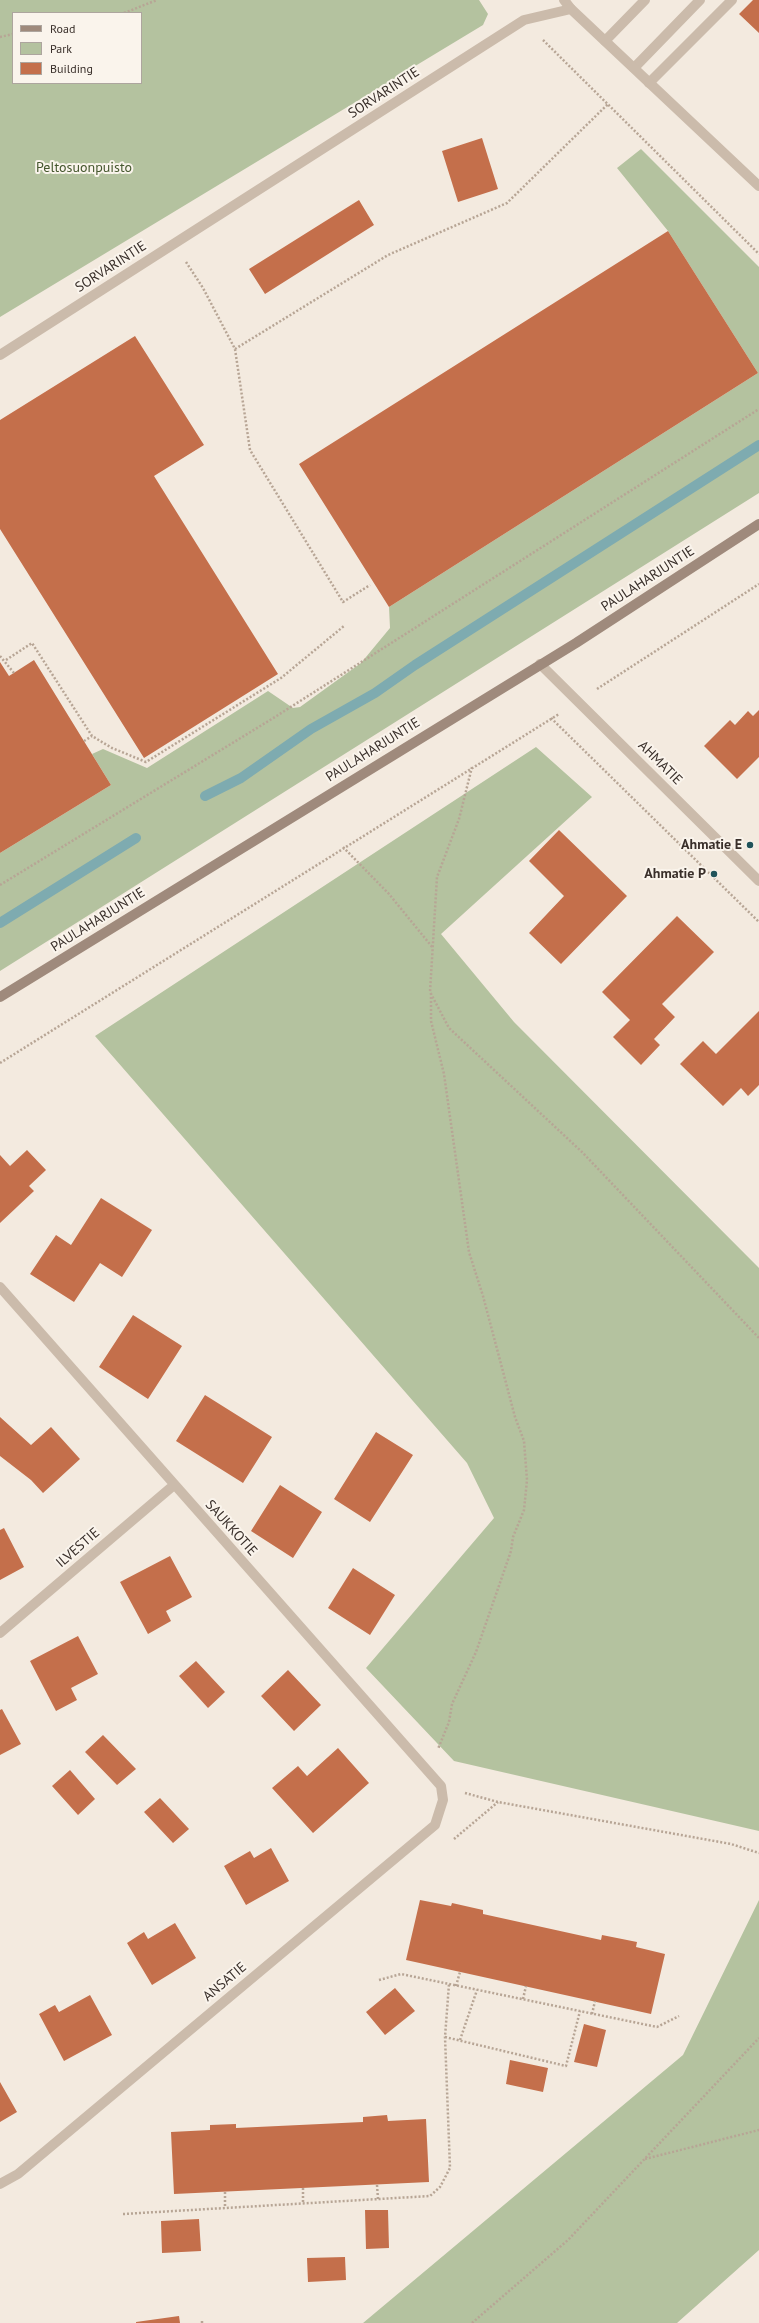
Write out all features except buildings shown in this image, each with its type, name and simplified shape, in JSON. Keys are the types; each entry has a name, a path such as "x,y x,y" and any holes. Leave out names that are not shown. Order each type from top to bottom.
{"street":[{"path":"564,0 605,41 759,186"},
{"path":"605,41 644,0"},
{"path":"634,68 700,0"},
{"path":"650,83 732,0"},
{"name":"SORVARINTIE","path":"0,355 524,20 572,9"},
{"name":"PAULAHARJUNTIE","path":"0,997 540,664 759,524"},
{"name":"AHMATIE","path":"540,664 759,881"},
{"name":"SAUKKOTIE","path":"0,1287 441,1786"},
{"name":"ILVESTIE","path":"0,1633 174,1484"},
{"name":"ANSATIE","path":"0,2184 18,2174 435,1825 443,1800 441,1786"}],"path":[{"path":"127,12 157,0"},
{"path":"524,20 759,254"},
{"path":"0,37 12,34"},
{"path":"235,349 388,255 507,203 608,104"},
{"path":"174,244 203,288 235,349 250,450 343,602 370,585"},
{"path":"0,885 275,717 759,409"},
{"path":"0,1063 343,847 551,718 580,702 597,689 759,584"},
{"path":"6,660 32,643 92,736 112,748 146,762 281,678 344,626"},
{"path":"0,656 6,660 14,673"},
{"path":"551,718 759,922"},
{"path":"84,741 92,736"},
{"path":"424,1767 436,1753 449,1722 452,1704 487,1622 511,1551 513,1537 524,1510 527,1480 524,1441 515,1417 483,1296 469,1252 444,1074 431,1021 437,877 459,819 472,767"},
{"path":"343,847 389,894 433,948"},
{"path":"431,993 449,1028 582,1152 759,1338"},
{"path":"441,1786 498,1802 731,1844 759,1853"},
{"path":"456,1986 460,1972"},
{"path":"379,1980 401,1974 657,2027 679,2016"},
{"path":"123,2214 430,2196 440,2187 450,2168 445,2036 449,1984"},
{"path":"523,1999 526,1986"},
{"path":"460,2040 477,1990"},
{"path":"592,2014 595,2001"},
{"path":"445,2036 566,2066 580,2012"},
{"path":"472,2323 568,2240 759,2038"},
{"path":"644,2160 759,2130"},
{"path":"377,2185 378,2199"},
{"path":"303,2188 303,2203"},
{"path":"225,2192 225,2208"}],"green space":[{"name":"Peltosuonpuisto","path":"0,0 479,0 488,14 483,25 0,317"},
{"path":"641,149 759,267 759,493 0,971 0,853 111,785 92,754 103,749 147,768 268,691 293,708 300,707 361,663 390,628 389,607 758,373 668,231 617,168"},
{"path":"536,747 592,797 441,934 514,1022 759,1268 759,1831 454,1761 366,1668 494,1518 467,1463 95,1036"},
{"path":"759,1900 759,2250 677,2323 363,2323 683,2055"}],"waterway":[{"path":"205,796 241,778 311,729 375,693 415,665 759,445"},
{"path":"0,923 136,838"}],"place":[{"name":"Ahmatie E","path":"750,845"},
{"name":"Ahmatie P","path":"714,874"}]}
